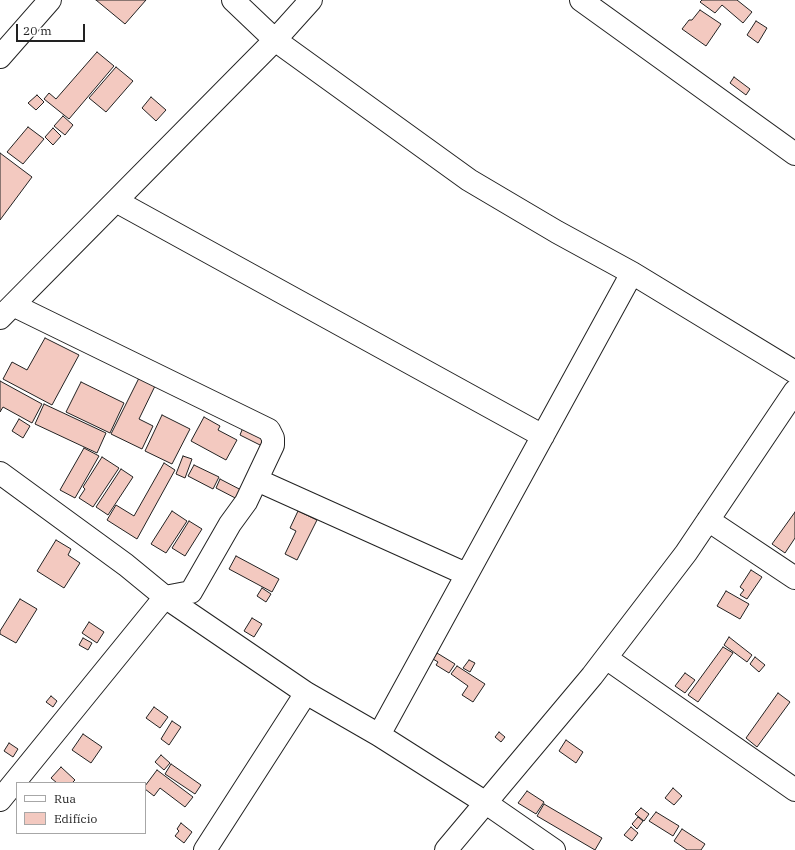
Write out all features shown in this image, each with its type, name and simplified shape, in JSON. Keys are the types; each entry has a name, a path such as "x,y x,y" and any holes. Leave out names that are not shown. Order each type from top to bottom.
{"street":[{"path":"0,57 50,0"},
{"path":"233,0 275,40 469,180 557,232 632,273 795,372"},
{"path":"0,800 165,597 191,592 230,524 246,502 273,445 273,438 269,430 6,312 275,40 311,0"},
{"path":"581,0 795,154"},
{"path":"116,200 543,436"},
{"path":"379,735 632,273"},
{"path":"446,850 606,658 686,553 795,391"},
{"path":"257,480 466,574"},
{"path":"4,482 126,565 165,597 306,692 379,735 486,803 554,850"},
{"path":"708,520 795,578"},
{"path":"606,658 795,790"},
{"path":"205,850 306,692"}],"building":[{"path":"96,0 146,0 125,24"},
{"path":"702,0 737,0 752,12 743,23 722,5 715,13 700,2"},
{"path":"700,10 721,24 706,46 682,29"},
{"path":"756,21 767,28 758,43 747,35"},
{"path":"97,52 114,66 69,119 44,99 49,93 56,99"},
{"path":"116,67 133,81 106,112 89,98"},
{"path":"734,77 750,89 746,95 730,83"},
{"path":"37,95 44,102 36,110 28,103"},
{"path":"151,97 166,110 156,121 142,108"},
{"path":"63,116 73,125 65,135 54,126"},
{"path":"28,127 44,139 23,164 7,152"},
{"path":"53,128 61,136 53,145 45,137"},
{"path":"0,153 32,177 0,220"},
{"path":"45,338 79,355 52,405 3,379 12,362 27,370"},
{"path":"139,378 155,386 139,419 153,426 142,449 111,434"},
{"path":"0,381 42,404 32,423 3,407 0,412"},
{"path":"81,382 124,403 110,433 66,412"},
{"path":"44,404 106,433 97,453 35,424"},
{"path":"162,415 190,429 172,464 145,451"},
{"path":"204,417 220,426 218,430 237,440 226,460 191,441"},
{"path":"19,419 30,426 23,438 12,431"},
{"path":"244,425 267,436 262,446 240,435"},
{"path":"84,448 99,456 75,498 60,490"},
{"path":"183,456 192,459 185,478 176,474"},
{"path":"102,457 119,468 93,507 79,498 85,489 83,487"},
{"path":"164,463 175,470 137,539 107,520 116,505 134,516"},
{"path":"194,465 219,477 213,489 188,476"},
{"path":"121,469 133,477 108,515 96,507"},
{"path":"220,479 245,492 241,501 216,488"},
{"path":"172,511 187,521 166,553 151,544"},
{"path":"298,511 317,520 297,560 285,554 296,531 290,528"},
{"path":"795,512 795,538 785,553 772,544"},
{"path":"189,521 202,529 185,556 172,548"},
{"path":"56,540 71,549 68,555 80,563 64,588 37,571"},
{"path":"236,556 279,579 272,592 229,569"},
{"path":"751,570 762,577 747,599 740,595 744,590 740,587"},
{"path":"262,588 271,594 266,602 257,596"},
{"path":"726,591 749,604 740,619 717,606"},
{"path":"20,599 37,609 16,643 0,634 0,631"},
{"path":"252,618 262,624 254,637 244,631"},
{"path":"89,622 104,632 97,643 82,633"},
{"path":"729,637 752,655 747,662 724,645"},
{"path":"83,638 92,643 88,650 79,645"},
{"path":"723,647 733,653 698,702 688,695"},
{"path":"437,653 455,664 449,673 436,665 438,662 433,659"},
{"path":"755,657 765,665 759,672 750,664"},
{"path":"469,660 475,663 470,672 463,668"},
{"path":"457,666 485,684 473,702 462,695 468,686 451,674"},
{"path":"685,673 695,680 685,693 675,686"},
{"path":"778,693 790,702 757,747 746,738"},
{"path":"51,696 57,701 53,707 46,702"},
{"path":"154,707 168,717 160,728 146,718"},
{"path":"172,721 181,727 169,745 161,739"},
{"path":"499,732 505,737 501,742 495,737"},
{"path":"83,734 102,747 91,763 72,750"},
{"path":"566,740 583,752 576,763 559,751"},
{"path":"9,743 18,749 13,757 4,751"},
{"path":"161,755 170,763 164,770 155,762"},
{"path":"171,764 201,785 195,794 165,774"},
{"path":"61,767 75,780 73,782 56,782 51,778"},
{"path":"157,770 193,797 185,807 160,788 154,796 146,790 146,785"},
{"path":"673,788 682,796 674,805 665,798"},
{"path":"527,791 544,802 536,814 518,803"},
{"path":"544,804 602,838 595,850 537,816"},
{"path":"641,808 649,814 644,821 635,814"},
{"path":"656,812 679,826 673,836 649,821"},
{"path":"638,817 643,821 637,829 632,824"},
{"path":"181,823 192,832 184,843 175,836 179,831 177,829"},
{"path":"631,827 638,833 632,841 624,835"},
{"path":"682,829 705,844 701,850 687,850 674,841"}]}
